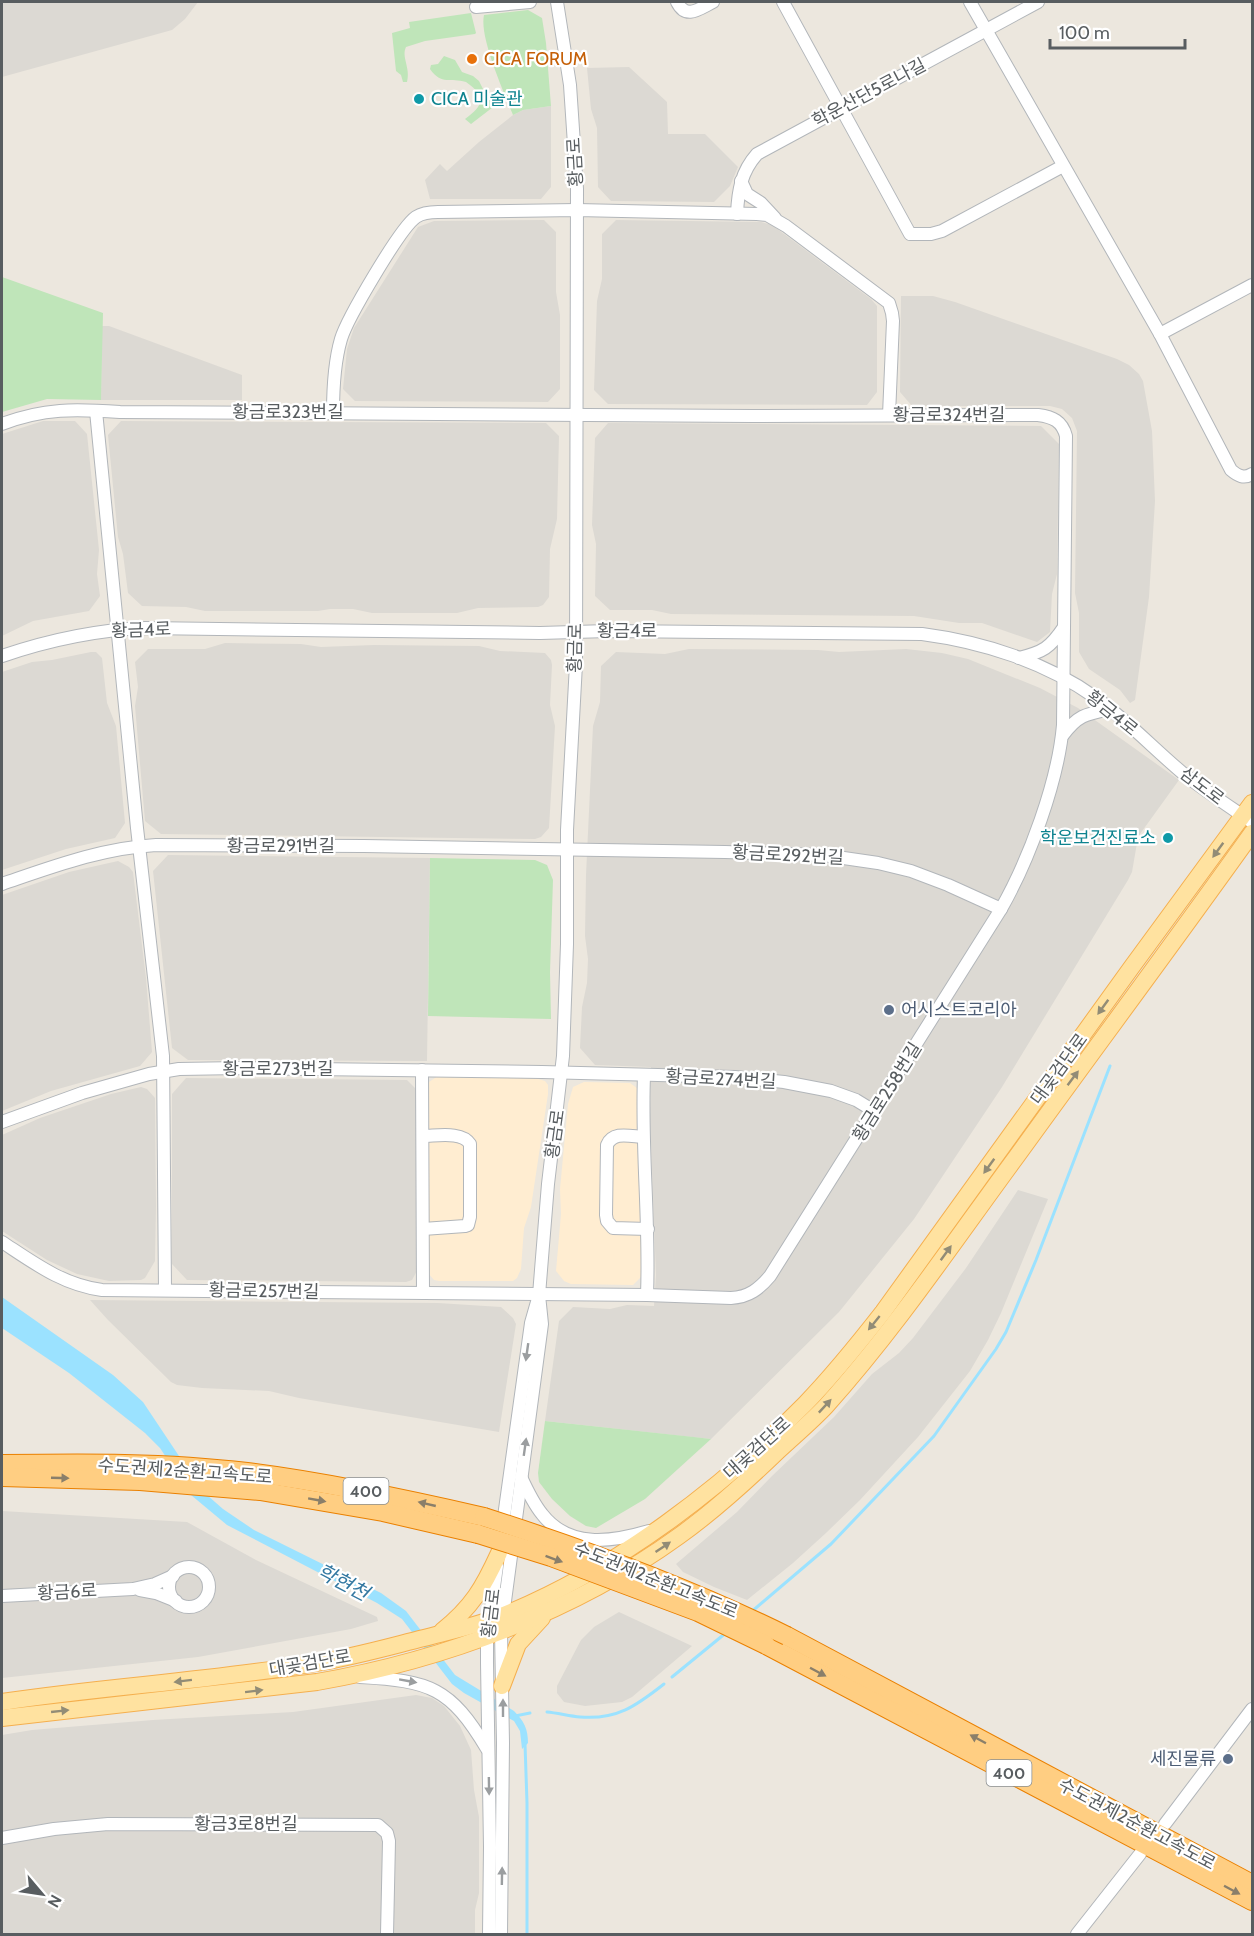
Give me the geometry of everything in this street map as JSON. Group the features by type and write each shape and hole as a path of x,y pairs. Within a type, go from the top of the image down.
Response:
{"highway":[{"name":"수도권제2순환고속도로","path":"2,1464 139,1473 548,1537 727,1606 1252,1884"},
{"name":"수도권제2순환고속도로","path":"2,1477 246,1472 384,1494 481,1526 551,1557 698,1612 766,1645 1252,1901"}],"main road":[{"name":"대곶검단로","path":"2,1718 246,1692 350,1677 420,1659 460,1647 659,1528 714,1487 770,1437 846,1358 883,1312 1249,814"},
{"name":"대곶검단로","path":"2,1702 273,1670 339,1659 406,1643 444,1631 495,1626 554,1608 640,1563 680,1535 759,1469 824,1407 868,1356 1144,984 1252,833"},
{"path":"444,1631 480,1592 499,1553"},
{"path":"504,1675 522,1637 554,1608"}],"street":[{"path":"476,7 530,2"},
{"name":"황금로","path":"489,1935 487,1663 521,1478 542,1324 539,1295 548,1185 562,1073 567,944 567,849 576,631 577,210 570,85 557,2"},
{"path":"676,2 684,12 689,13 713,2"},
{"path":"783,2 910,234 931,234 942,231 1063,166"},
{"path":"970,2 1160,334 1230,470 1242,477 1252,474"},
{"name":"학운산단5로나길","path":"737,214 740,187 745,170 757,154 1038,2"},
{"path":"718,213 740,187 761,203 776,219 889,303 892,313 889,415"},
{"path":"333,412 335,368 344,331 398,238 414,218 421,214 577,210 767,215 776,219"},
{"path":"1160,334 1252,285"},
{"name":"황금로323번길","path":"2,424 51,411 578,415"},
{"path":"96,411 164,1071 165,1290"},
{"name":"황금로324번길","path":"578,415 1038,415 1053,418 1062,426 1066,436 1065,679"},
{"path":"1019,657 1047,649 1064,627"},
{"name":"황금4로","path":"2,656 74,635 119,629 912,633 965,641 1019,657 1065,679 1110,709 1153,747"},
{"name":"황금로258번길","path":"539,1295 742,1298 760,1287 770,1276 1001,909 1020,872 1057,767 1062,736 1065,679"},
{"path":"1062,736 1076,718 1110,709"},
{"name":"삼도로","path":"1153,747 1186,776 1249,814"},
{"name":"황금로291번길","path":"2,884 91,855 140,846 567,849"},
{"name":"황금로292번길","path":"567,849 790,854 847,858 878,863 930,877 1001,909"},
{"name":"황금로273번길","path":"2,1122 120,1081 179,1069 562,1073"},
{"path":"423,1070 423,1293"},
{"name":"황금로274번길","path":"562,1073 735,1077 783,1082 844,1095 874,1111"},
{"path":"644,1076 643,1137 648,1228 647,1295"},
{"path":"423,1136 461,1136 470,1144 470,1217 468,1225 423,1228"},
{"path":"643,1137 614,1136 610,1138 607,1145 606,1215 607,1221 613,1228 648,1228"},
{"name":"황금로257번길","path":"2,1242 48,1272 81,1286 102,1290 539,1295"},
{"name":"황금로","path":"501,1935 504,1675 495,1626 499,1553 531,1323 539,1295"},
{"path":"521,1478 541,1514 557,1529 568,1535 602,1541 629,1537 659,1528"},
{"path":"192,1567 204,1574 209,1586 208,1593 200,1604 187,1606 156,1593 133,1589 155,1584 173,1576 179,1570 192,1567"},
{"path":"173,1576 170,1591 176,1601"},
{"name":"황금6로","path":"2,1596 133,1589"},
{"path":"350,1677 404,1680 427,1686 442,1694 466,1716 489,1753"},
{"path":"1165,1824 1252,1709"},
{"name":"황금3로8번길","path":"2,1838 54,1829 108,1824 378,1825 387,1833 389,1841 387,1935"},
{"path":"1077,1935 1140,1854"}],"shaded area":[{"path":"2,2 198,2 185,19 172,30 2,77"},
{"path":"629,67 667,102 668,134 705,134 738,167 730,186 714,202 611,201 598,187 597,128 591,109 587,68"},
{"path":"551,106 551,187 541,199 430,199 425,180 440,164 447,171 513,115 523,110"},
{"path":"544,220 556,232 556,292 560,315 560,389 548,402 355,401 343,389 347,349 354,328 418,227 434,221"},
{"path":"616,220 761,222 772,225 871,299 877,306 877,392 867,405 608,404 594,390 597,301 602,279 602,234"},
{"path":"901,296 933,296 955,302 1117,359 1129,365 1143,381 1152,431 1155,501 1149,597 1135,700 1130,703 1120,690 1089,669 1079,652 1079,613 1075,593 1077,431 1072,418 1062,409 1050,406 912,406 900,392"},
{"path":"102,326 109,326 242,375 242,400 101,400"},
{"path":"43,421 75,421 87,434 99,550 97,574 100,596 89,611 33,621 2,636 2,434"},
{"path":"121,421 546,423 559,436 557,519 550,549 549,597 543,605 538,607 478,608 457,613 372,613 353,609 205,611 186,607 142,606 128,593 123,554 118,537 108,435"},
{"path":"608,423 1041,426 1059,444 1057,574 1052,594 1050,632 1037,642 982,623 959,623 914,616 671,614 652,610 610,610 595,596 596,544 592,525 595,438"},
{"path":"225,643 301,644 321,647 479,646 500,651 545,653 552,665 550,705 555,726 549,828 541,837 535,839 161,834 145,821 135,706 138,687 135,662 148,649 205,649"},
{"path":"689,649 839,652 906,649 968,659 1040,688 1078,708 1179,780 1140,834 1132,872 1128,880 1002,1087 914,1219 839,1312 711,1439 545,1421 559,1321 573,1307 610,1309 627,1305 654,1306 656,1275 650,1116 651,1067 595,1065 580,1048 588,959 585,936 586,875 593,726 600,702 601,666 616,652 665,654"},
{"path":"96,652 102,658 107,703 116,726 125,823 115,838 66,849 2,870 2,672 32,662"},
{"path":"168,855 430,858 427,1061 188,1060 172,1048 153,871"},
{"path":"118,861 133,872 146,978 152,1052 140,1066 51,1091 2,1111 2,895 69,872"},
{"path":"438,1076 535,1078 545,1081 548,1085 531,1207 524,1228 521,1269 513,1281 439,1281 434,1280 428,1273 429,1082"},
{"path":"186,1078 407,1080 419,1092 418,1269 412,1280 406,1282 187,1280 172,1264 172,1094"},
{"path":"584,1082 630,1083 637,1088 638,1092 637,1129 643,1243 641,1277 633,1285 571,1284 564,1281 556,1271 561,1214 560,1189 568,1104 573,1087"},
{"path":"141,1087 147,1089 155,1098 155,1261 145,1278 109,1281 77,1274 47,1260 2,1231 2,1135 40,1118 111,1094"},
{"path":"1018,1190 1048,1199 988,1340 970,1371 918,1437 826,1533 747,1600 683,1572 676,1564 737,1512 834,1417 872,1374 899,1353 913,1338 966,1268"},
{"path":"90,1300 438,1303 501,1307 516,1324 499,1432 269,1391 177,1385 171,1382"},
{"path":"2,1511 187,1522 256,1560 377,1617 378,1621 351,1629 198,1657 2,1678"},
{"path":"619,1612 692,1646 632,1697 622,1702 585,1706 564,1702 557,1693 557,1686 581,1640 594,1627"},
{"path":"416,1695 432,1698 444,1706 460,1726 471,1750 479,1817 479,1893 475,1910 475,1934 2,1934 2,1735 32,1730 153,1720 293,1712"}],"green space":[{"path":"528,10 542,18 551,106 523,110 513,115 485,37 484,15"},
{"path":"471,13 475,34 425,41 406,47 408,77 407,82 403,82 401,75 396,71 392,33 410,28 409,22"},
{"path":"444,56 455,60 462,72 479,81 485,93 497,96 497,104 471,124 465,119 479,105 480,97 466,82 438,78 434,74 430,69 431,65 438,64"},
{"path":"2,277 103,313 101,400 47,399 2,412"},
{"path":"430,858 535,860 547,865 553,880 551,1019 428,1016"},
{"path":"545,1421 711,1439 645,1499 596,1528 586,1526 570,1516 552,1499 539,1482 538,1473"}],"water":[{"path":"2,1297 113,1375 143,1402 191,1474 207,1495 223,1509 254,1530 381,1593 406,1611 455,1675 514,1711 523,1722 528,1743 522,1749 520,1731 514,1721 452,1684 402,1619 377,1603 227,1525 191,1495 160,1448 145,1433 69,1373 2,1328"}],"waterway":[{"path":"750,1613 831,1544 934,1436 996,1349 1006,1332 1036,1260 1110,1066"},
{"path":"672,1677 727,1632"},
{"path":"547,1712 576,1717 615,1714 635,1705 664,1684"},
{"path":"515,1716 530,1713"},
{"name":"학현천","path":"525,1744 527,1934"}],"place":[{"name":"CICA FORUM","path":"472,59"},
{"name":"CICA 미술관","path":"419,99"},
{"name":"학운보건진료소","path":"1168,838"},
{"name":"어시스트코리아","path":"889,1010"},
{"name":"세진물류","path":"1228,1759"}]}
